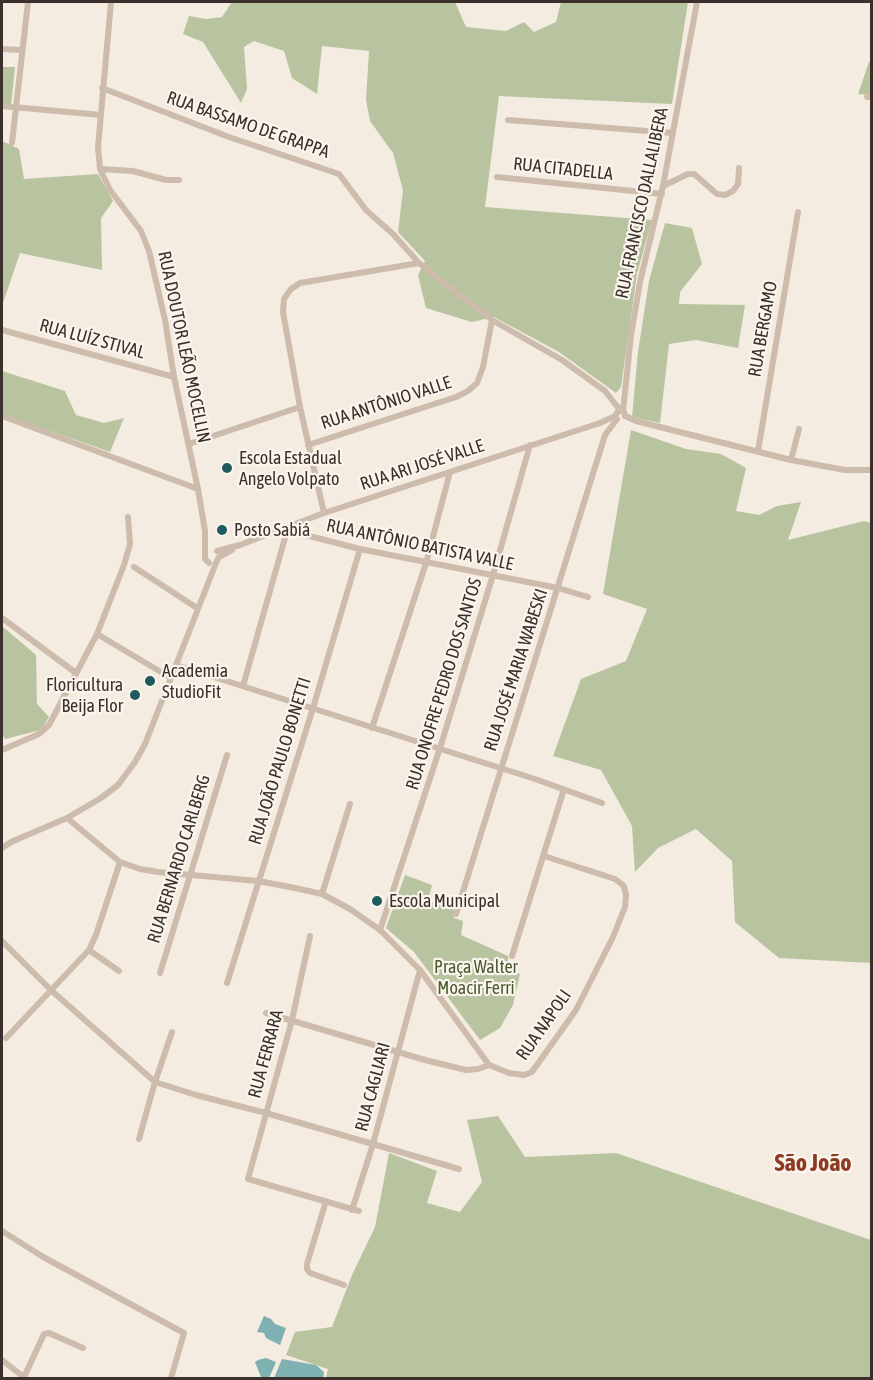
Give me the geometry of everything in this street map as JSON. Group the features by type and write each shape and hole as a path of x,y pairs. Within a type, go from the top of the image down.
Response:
{"street":[{"path":"12,143 27,2"},
{"name":"RUA DOUTOR LEÃO MOCELLIN","path":"2,848 67,818 101,798 118,785 135,762 171,678 206,586 213,556 205,531 165,320 149,251 141,231 110,190 100,169 98,147 100,115 111,2"},
{"name":"RUA FRANCISCO DALLALIBERA","path":"624,399 640,282 662,194 697,2"},
{"path":"2,49 21,50"},
{"name":"RUA BASSAMO DE GRAPPA","path":"102,88 229,137 339,174 366,210 393,234 419,263 492,320 562,360 605,391 620,413"},
{"path":"2,106 100,115"},
{"path":"507,120 673,133"},
{"path":"663,186 688,174 694,174 717,194 725,195 733,191 738,184 739,168"},
{"path":"100,169 133,171 166,180 179,180"},
{"name":"RUA CITADELLA","path":"497,177 662,194"},
{"name":"RUA BERGAMO","path":"758,451 798,212"},
{"path":"324,513 300,407 283,312 284,299 291,289 300,283 419,263"},
{"name":"RUA ANTÔNIO VALLE","path":"308,445 436,404 468,391 477,383 483,367 492,320"},
{"name":"RUA LUÍZ STIVAL","path":"2,330 174,377"},
{"name":"RUA ARI JOSÉ VALLE","path":"213,556 324,513 600,423 620,413 624,399"},
{"path":"189,444 300,407"},
{"path":"620,413 636,421 791,460 845,470 872,470"},
{"name":"RUA JOSÉ MARIA WABESKI","path":"456,914 606,435 620,413"},
{"path":"2,416 198,489"},
{"path":"600,423 606,435"},
{"path":"791,460 799,429"},
{"name":"RUA ONOFRE PEDRO DOS SANTOS","path":"380,930 440,748 530,445"},
{"path":"372,728 426,563 450,472"},
{"path":"2,750 39,734 49,725 97,634 129,554 128,517"},
{"path":"243,686 285,530"},
{"name":"RUA ANTÔNIO BATISTA VALLE","path":"285,530 360,549 558,588 588,597"},
{"name":"RUA JOÃO PAULO BONETTI","path":"227,983 360,549"},
{"path":"134,567 197,608"},
{"path":"2,618 76,674"},
{"path":"97,634 171,678"},
{"path":"176,665 440,748 602,803"},
{"name":"RUA BERNARDO CARLBERG","path":"160,973 188,875 227,755"},
{"path":"512,956 564,789"},
{"path":"322,894 350,804"},
{"path":"67,818 120,862 158,872 258,881 322,894 350,909 380,930 420,970 489,1065"},
{"name":"RUA NAPOLI","path":"266,1013 466,1070 489,1065 509,1073 532,1072 576,1010 613,937 625,907 624,886 615,879 544,856"},
{"path":"6,1038 89,950 120,862"},
{"name":"RUA FERRARA","path":"310,936 292,1020 248,1179 326,1201"},
{"path":"2,941 52,990 155,1082 459,1169"},
{"path":"89,950 120,971"},
{"name":"RUA CAGLIARI","path":"326,1201 356,1210 420,970"},
{"path":"139,1139 172,1032"},
{"path":"326,1201 307,1269 310,1273 344,1285"},
{"path":"2,1231 45,1258 184,1333 171,1378"},
{"path":"2,1360 25,1378 44,1334 49,1332 83,1348"}],"green space":[{"path":"232,2 455,2 466,27 506,31 524,22 534,32 556,22 561,2 688,2 672,104 499,96 485,207 652,220 637,274 621,387 616,393 559,352 494,317 472,322 426,308 418,275 425,261 398,232 403,190 393,153 370,121 366,100 369,51 322,46 317,94 292,78 284,51 254,41 244,47 247,89 241,103 203,42 183,34 189,16 206,19 222,17"},
{"path":"871,61 871,95 858,94 869,62"},
{"path":"2,67 15,67 11,105 2,104"},
{"path":"2,141 19,149 24,179 98,174 113,201 101,218 102,270 20,253 2,306"},
{"path":"665,223 692,228 702,264 680,292 679,304 745,305 738,348 696,340 669,344 660,423 632,417 638,352 649,281"},
{"path":"2,371 65,391 76,415 104,423 124,418 110,452 2,414"},
{"path":"631,430 686,449 721,454 746,468 736,511 759,515 777,506 801,502 788,540 864,521 871,523 871,963 779,958 735,922 732,861 696,829 658,848 635,872 632,826 601,770 553,756 581,679 626,661 647,609 603,594"},
{"path":"2,626 36,655 37,704 49,717 41,730 5,739 2,734"},
{"name":"Praça Walter Moacir Ferri","path":"405,875 432,885 428,900 454,909 454,918 463,921 461,935 508,956 509,969 520,974 513,1005 500,1028 480,1040 414,952 386,928"},
{"path":"498,1116 525,1157 616,1153 871,1240 871,1378 326,1378 328,1369 286,1355 295,1332 332,1327 352,1275 375,1227 389,1153 437,1171 427,1203 460,1212 482,1182 467,1120"}],"water":[{"path":"264,1316 286,1328 280,1345 266,1338 264,1333 257,1332"},
{"path":"266,1358 276,1362 269,1378 261,1377 255,1362"},
{"path":"282,1359 316,1365 324,1372 323,1378 274,1378"}],"place":[{"name":"Escola Estadual Angelo Volpato","path":"227,468"},
{"name":"Posto Sabiá","path":"222,530"},
{"name":"Academia StudioFit","path":"150,681"},
{"name":"Floricultura Beija Flor","path":"135,695"},
{"name":"Escola Municipal","path":"377,901"}],"district":[{"name":"São João","path":"813,1163"}]}
